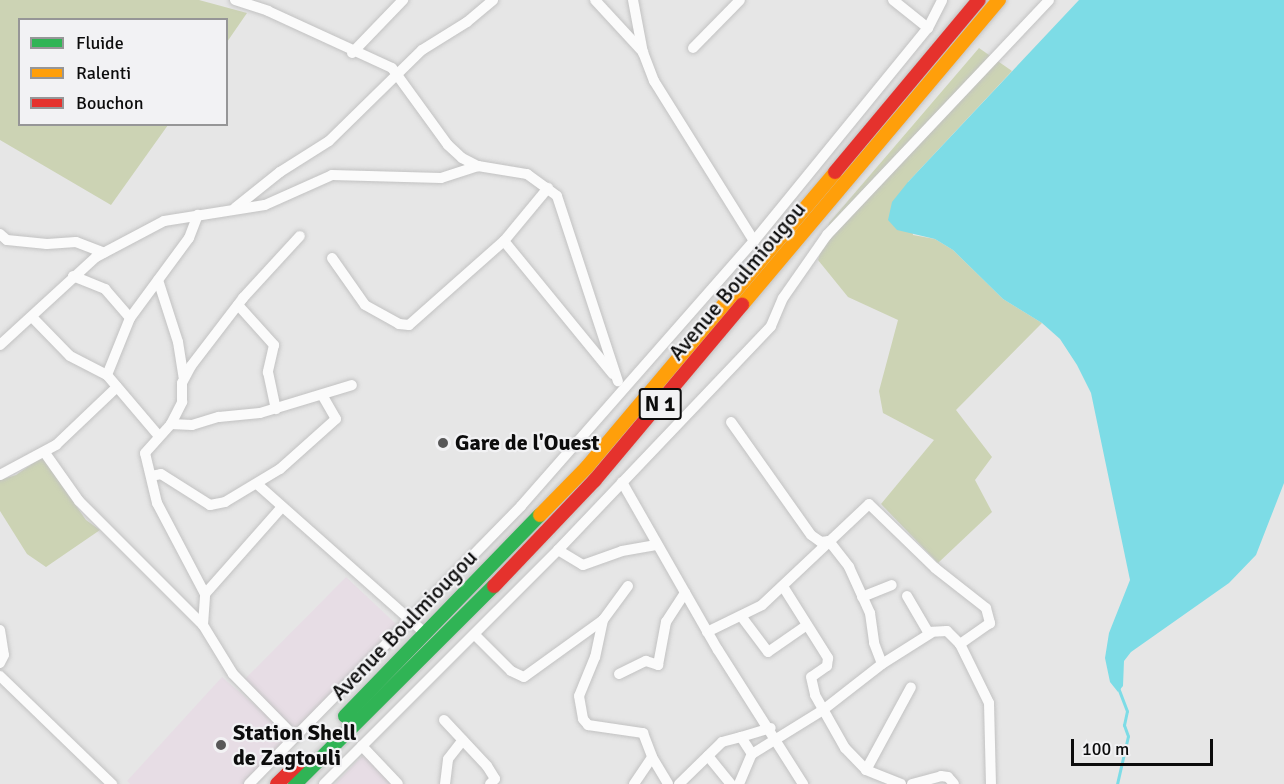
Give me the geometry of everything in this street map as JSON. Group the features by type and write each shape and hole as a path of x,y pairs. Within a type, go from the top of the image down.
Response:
{"highway":[{"name":"Avenue Boulmiougou","path":"293,777 426,634 587,467 979,0"},
{"name":"Avenue Boulmiougou","path":"277,784 293,777 548,533 999,0"}],"street":[{"path":"235,0 268,5 352,53 399,74 448,145 478,166"},
{"path":"352,53 403,0"},
{"path":"234,210 280,172 329,141 422,50 493,0"},
{"path":"595,0 643,53"},
{"path":"633,0 643,53 664,99 754,241"},
{"path":"693,48 740,0"},
{"path":"893,0 928,28"},
{"path":"249,784 521,506 621,385 754,241 928,28 942,0"},
{"path":"324,784 476,635 771,326 783,298 827,235 1049,0"},
{"path":"0,345 73,276 104,253 164,221 265,205 332,176 441,178 478,166 520,172 548,188 562,209 570,246 621,385"},
{"path":"332,258 365,305 399,324 409,325 504,241 548,188"},
{"path":"107,375 130,318 189,238 198,215"},
{"path":"0,234 7,240 47,244 76,242 104,253"},
{"path":"184,378 238,304 300,236"},
{"path":"504,241 621,385"},
{"path":"73,276 96,283 130,318"},
{"path":"158,279 178,342 184,378 182,402 171,424 158,435 144,455 157,503 205,594 202,625"},
{"path":"238,304 274,345 268,372 276,409"},
{"path":"32,317 70,356 107,375 158,435"},
{"path":"171,424 192,425 219,417 276,409 352,385"},
{"path":"0,475 45,453 117,387"},
{"path":"151,476 161,474 213,506 257,484 301,453 336,419 322,395"},
{"path":"731,422 811,535 821,542 830,541"},
{"path":"45,453 79,501 202,625 233,675 295,737"},
{"path":"622,482 707,632 778,739 803,784"},
{"path":"257,484 426,634"},
{"path":"707,632 741,616 784,588 869,504 936,568 986,608 990,623 960,644"},
{"path":"521,506 560,548 583,565 622,551 657,545"},
{"path":"205,594 282,507"},
{"path":"830,541 849,567 862,597 882,664"},
{"path":"862,597 892,585"},
{"path":"476,635 511,671 524,677 603,620 628,586"},
{"path":"784,588 828,658 827,666 811,677 810,683 823,710 852,758 866,770 901,784"},
{"path":"619,674 646,661 658,664 666,622 685,593"},
{"path":"907,596 931,633"},
{"path":"741,616 768,652 807,625"},
{"path":"603,620 595,657 579,696 583,719 588,725 638,729 643,733 652,757 668,784"},
{"path":"0,630 4,655 0,663"},
{"path":"739,784 752,754 823,710 882,664 931,633 947,631 960,644 992,711 987,738 991,784"},
{"path":"0,676 112,784"},
{"path":"866,770 910,687"},
{"path":"444,720 463,740 495,782"},
{"path":"679,784 728,739 771,728"},
{"path":"741,737 752,754"},
{"path":"445,784 447,759 463,740"},
{"path":"362,746 399,784"},
{"path":"708,756 730,784"},
{"path":"276,757 293,777"},
{"path":"634,784 652,757"},
{"path":"912,784 948,777 954,784"}],"shaded area":[{"path":"346,577 396,624 295,734 242,682"},
{"path":"222,677 291,736 244,784 130,784 127,781"},
{"path":"366,752 397,784 335,784"}],"green space":[{"path":"0,0 199,0 247,13 228,41 228,18 18,18 18,126 167,126 111,205 0,140"},
{"path":"979,48 1012,71 908,182 913,235 935,239 953,250 1003,299 1042,323 956,410 992,457 975,480 992,512 938,563 881,504 934,440 883,413 879,391 898,320 848,297 818,260 829,223"},
{"path":"42,457 86,520 100,530 46,567 27,554 0,511 0,480 16,475"}],"water":[{"path":"1079,0 1284,0 1284,483 1256,555 1229,583 1131,652 1124,661 1123,686 1118,692 1110,682 1105,658 1109,633 1130,580 1091,393 1060,339 1042,323 1003,299 953,250 935,239 897,230 888,220 892,202 908,182"}],"waterway":[{"path":"1117,784 1128,736 1124,725 1127,711 1118,688"}],"traffic: fast":[{"path":"345,716 540,515"},
{"path":"295,784 494,586"}],"traffic: slow":[{"path":"742,305 999,0"},
{"path":"540,515 587,467 835,172"}],"traffic: jam":[{"path":"835,172 979,0"},
{"path":"494,586 595,480 742,305"},
{"path":"277,784 301,761"}],"place":[{"name":"Gare de l'Ouest","path":"443,443"},
{"name":"Station Shell de Zagtouli","path":"221,745"}]}
